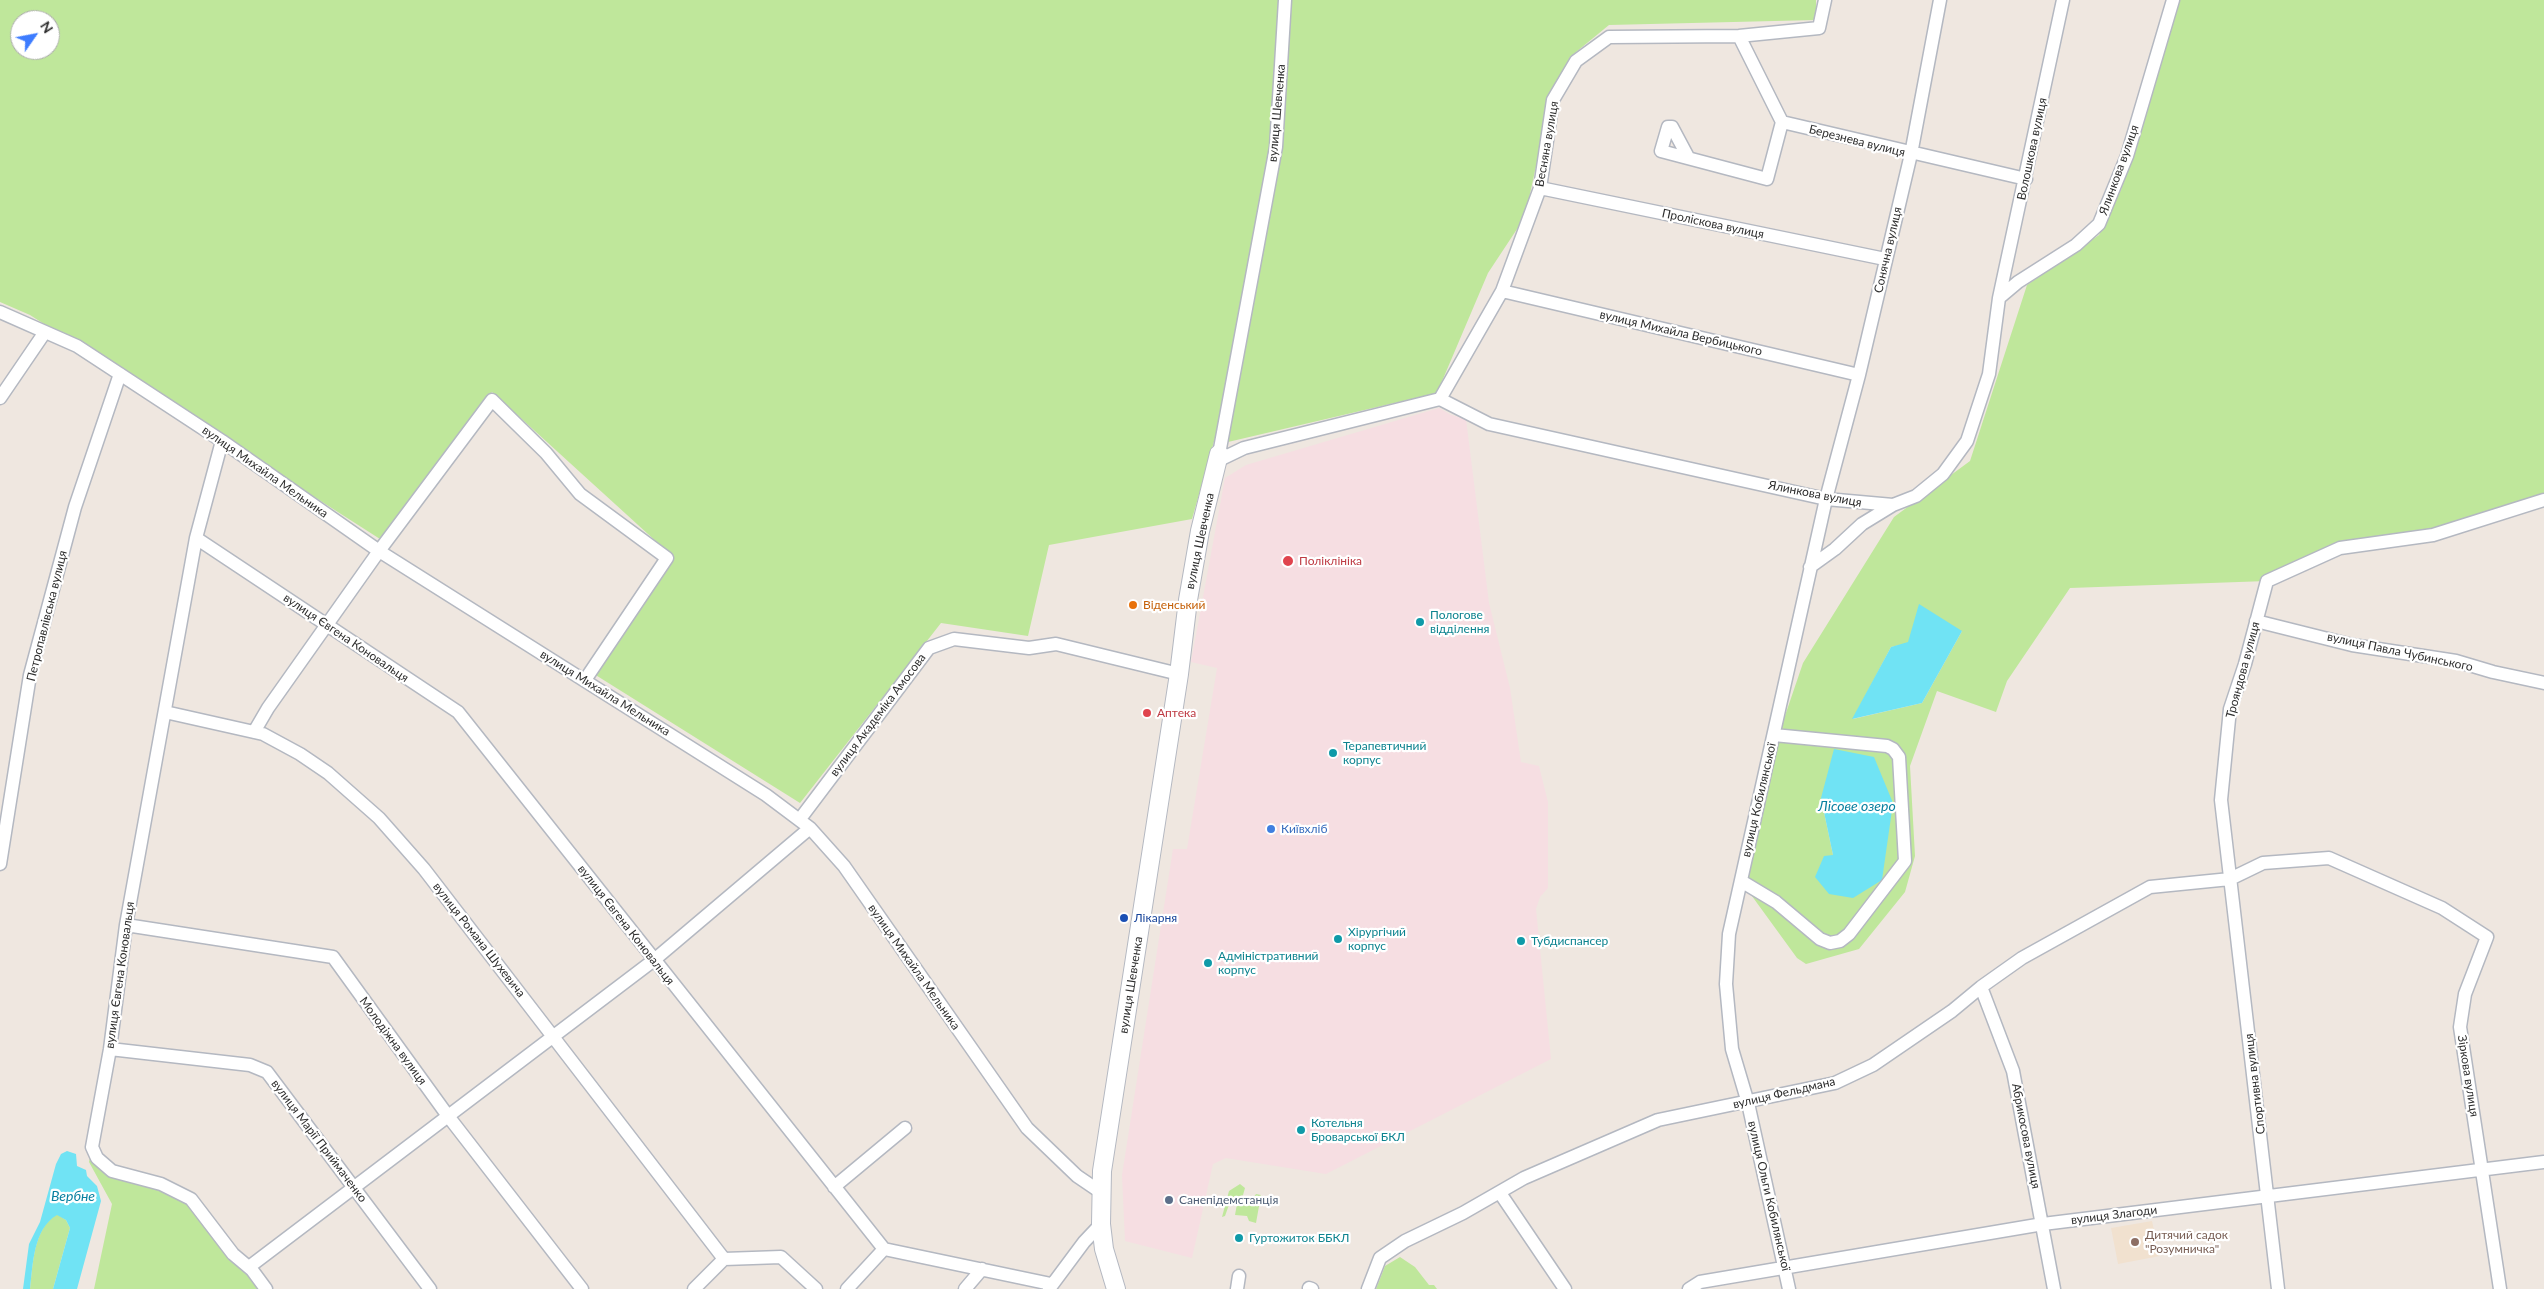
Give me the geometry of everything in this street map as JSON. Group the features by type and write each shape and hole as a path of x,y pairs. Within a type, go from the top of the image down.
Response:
{"street":[{"name":"вулиця Шевченка","path":"1116,1289 1104,1249 1100,1224 1106,1142 1179,674 1188,600 1200,531 1218,457 1276,147 1286,0"},
{"name":"Весняна вулиця","path":"1440,399 1502,291 1540,188 1553,100 1576,61 1609,37 1739,36 1819,28 1825,0"},
{"name":"Сонячна вулиця","path":"1826,498 1860,375 1885,259 1911,154 1940,0"},
{"name":"Волошкова вулиця","path":"1999,298 2063,0"},
{"name":"Ялинкова вулиця","path":"1440,399 1489,424 1826,498 1893,505 1916,496 1944,474 1968,441 1989,374 1999,298 2018,282 2076,245 2099,224 2127,156 2173,0"},
{"path":"1688,157 1767,179 1782,122 1739,36"},
{"name":"Березнева вулиця","path":"1782,122 1911,154 2026,179"},
{"name":"Проліскова вулиця","path":"1540,188 1885,259"},
{"name":"вулиця Михайла Вербицького","path":"1502,291 1860,375"},
{"name":"вулиця Михайла Мельника","path":"0,312 77,346 222,440 379,552 766,795 805,824 844,866 1028,1128 1077,1176 1102,1193"},
{"path":"0,398 45,332"},
{"name":"Петропавлівська вулиця","path":"0,864 30,676 75,507 120,374"},
{"path":"1218,457 1244,448 1440,399"},
{"path":"254,732 268,708 379,552 492,400 546,453 580,494 667,558 585,680"},
{"name":"вулиця Євгена Коновальця","path":"222,440 196,538 126,925 110,1049 92,1147 97,1158 112,1171 167,1186 191,1199 233,1254 248,1266"},
{"name":"вулиця Кобилянської","path":"1748,1103 1732,1049 1726,984 1729,934 1826,498"},
{"name":"Трояндова вулиця","path":"2230,879 2221,800 2230,709 2267,581 2340,548 2433,535 2544,500"},
{"path":"1810,567 1835,549 1862,524 1893,505"},
{"name":"вулиця Євгена Коновальця","path":"196,538 458,712 884,1249"},
{"name":"вулиця Павла Чубинського","path":"2256,620 2352,645 2456,661 2493,672 2544,683"},
{"name":"вулиця Академіка Амосова","path":"248,1266 654,960 805,824 929,648 954,639 1029,648 1056,644 1179,674"},
{"name":"вулиця Романа Шухевича","path":"165,712 263,734 300,754 328,773 379,818 424,869 724,1259"},
{"path":"1740,881 1776,902 1820,939 1830,942 1840,941 1849,934 1905,861 1899,757 1893,749 1887,746 1774,735"},
{"name":"Зіркова вулиця","path":"2230,879 2263,863 2328,858 2442,908 2488,937 2465,994 2460,1027 2500,1289"},
{"name":"вулиця Фельдмана","path":"1368,1289 1380,1258 1405,1241 1500,1193 1524,1178 1658,1120 1748,1103 1835,1083 1873,1065 1952,1011 1981,987 2022,958 2150,887 2230,879"},
{"name":"Спортивна вулиця","path":"2230,879 2278,1289"},
{"name":"Молодіжна вулиця","path":"126,925 332,957 448,1116 582,1289"},
{"name":"Абрикосова вулиця","path":"1981,987 2013,1071 2054,1289"},
{"name":"вулиця Марії Приймаченко","path":"110,1049 250,1065 267,1072 430,1289"},
{"name":"вулиця Ольги Кобилянської","path":"1748,1103 1789,1289"},
{"path":"834,1186 905,1128"},
{"name":"вулиця Злагоди","path":"1689,1289 1700,1282 2043,1224 2544,1162"},
{"path":"1500,1193 1565,1289"},
{"path":"847,1289 884,1249 982,1269 1050,1286 1100,1224"},
{"path":"694,1289 724,1259 781,1257 816,1289"},
{"path":"248,1266 266,1289"},
{"path":"965,1289 982,1269"},
{"path":"1237,1289 1239,1276"}],"shaded area":[{"path":"1439,408 1451,415 1466,419 1489,603 1510,688 1521,762 1539,766 1548,802 1548,888 1540,897 1536,909 1551,1059 1326,1174 1226,1158 1213,1164 1192,1258 1125,1241 1122,1175 1173,849 1187,849 1217,668 1191,662 1225,478 1246,465"},
{"name":"Дитячий садок \"Розумничка\"","path":"2152,1221 2160,1256 2118,1264 2111,1228"}],"green space":[{"path":"0,0 1816,0 1816,20 1609,25 1570,57 1551,97 1525,217 1488,273 1437,393 1228,442 1215,438 1192,519 1049,545 1028,636 941,623 800,803 594,674 671,555 492,392 380,539 30,315 0,302"},
{"path":"2180,0 2544,0 2544,500 2433,535 2340,548 2267,581 2070,588 2007,681 1996,712 1937,691 1910,766 1915,856 1905,892 1859,949 1806,964 1797,958 1741,881 1761,786 1803,663 1894,517 1970,461 2027,285 2099,235 2121,190","holes":["1962,631 1922,703 1853,719 1891,647","1821,798 1853,898 1833,855"]},
{"path":"92,1147 104,1165 173,1188 266,1289 94,1289 112,1204 89,1162"},
{"path":"1240,1184 1245,1188 1243,1195 1231,1199 1225,1216 1222,1217 1229,1191"},
{"path":"1256,1194 1261,1195 1256,1223 1249,1221 1247,1216 1235,1215 1237,1204 1242,1202 1248,1206"},
{"path":"57,1214 66,1220 70,1228 53,1289 30,1289 39,1238 49,1221"},
{"path":"1400,1257 1415,1267 1429,1285 1434,1285 1437,1289 1376,1289 1385,1266"}],"water":[{"path":"1919,604 1962,631 1922,703 1852,719 1891,647 1908,642"},
{"name":"Лісове озеро","path":"1834,749 1874,757 1893,803 1882,880 1853,898 1829,894 1815,877 1824,856 1833,855 1821,798"},
{"name":"Вербне","path":"67,1151 76,1154 77,1166 86,1170 87,1176 97,1186 101,1201 77,1289 53,1289 70,1228 66,1220 57,1215 43,1229 36,1248 30,1289 23,1289 29,1244 40,1222 56,1164 61,1154"}],"place":[{"name":"Поліклініка","path":"1288,561"},
{"name":"Віденський","path":"1133,605"},
{"name":"Пологове відділення","path":"1420,622"},
{"name":"Аптека","path":"1147,713"},
{"name":"Терапевтичний корпус","path":"1333,753"},
{"name":"Київхліб","path":"1271,829"},
{"name":"Лікарня","path":"1124,918"},
{"name":"Хірургічий корпус","path":"1338,939"},
{"name":"Тубдиспансер","path":"1521,941"},
{"name":"Адміністративний корпус","path":"1208,963"},
{"name":"Котельня Броварської БКЛ","path":"1301,1130"},
{"name":"Санепідемстанція","path":"1169,1200"},
{"name":"Гуртожиток ББКЛ","path":"1239,1238"},
{"name":"Дитячий садок \"Розумничка\"","path":"2135,1242"}]}
